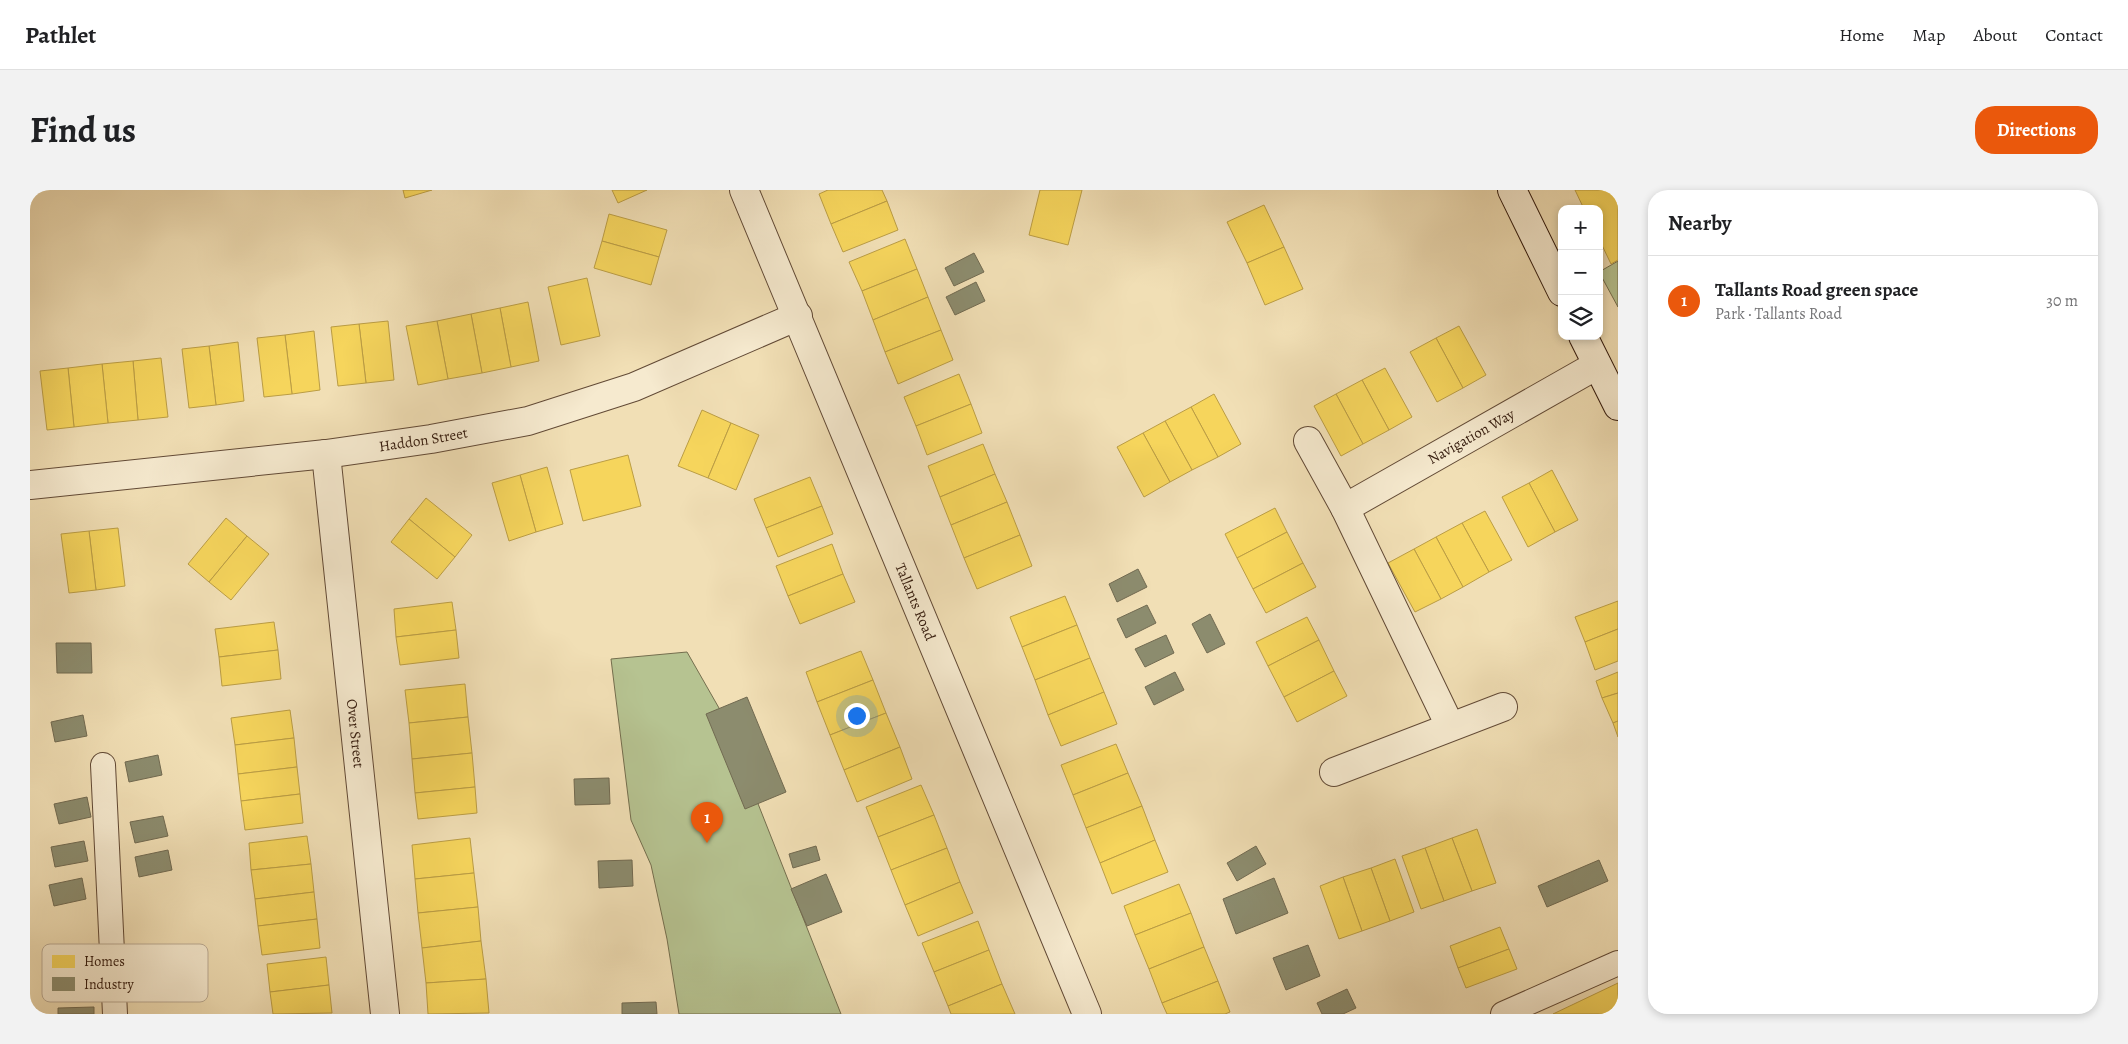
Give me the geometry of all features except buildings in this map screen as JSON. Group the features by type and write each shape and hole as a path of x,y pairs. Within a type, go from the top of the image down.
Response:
{"street":[{"name":"Tallants Road","path":"744,190 1087,1014"},
{"path":"1512,190 1558,284"},
{"name":"Haddon Street","path":"30,485 326,454 431,439 528,421 634,387 798,316"},
{"path":"1586,340 1618,406"},
{"name":"Navigation Way","path":"1345,508 1598,365"},
{"path":"1308,441 1345,508 1450,726"},
{"name":"Over Street","path":"326,454 385,1014"},
{"path":"1334,772 1503,707"}],"lane":[{"path":"103,765 112,944"},
{"path":"1503,1014 1618,963"}],"green space":[{"path":"1618,261 1618,307 1603,279 1603,270"},
{"path":"687,652 723,715 841,1014 679,1014 667,939 651,865 631,820 611,659"}],"place":[{"name":"Tallants Road green space","path":"707,843"}]}
